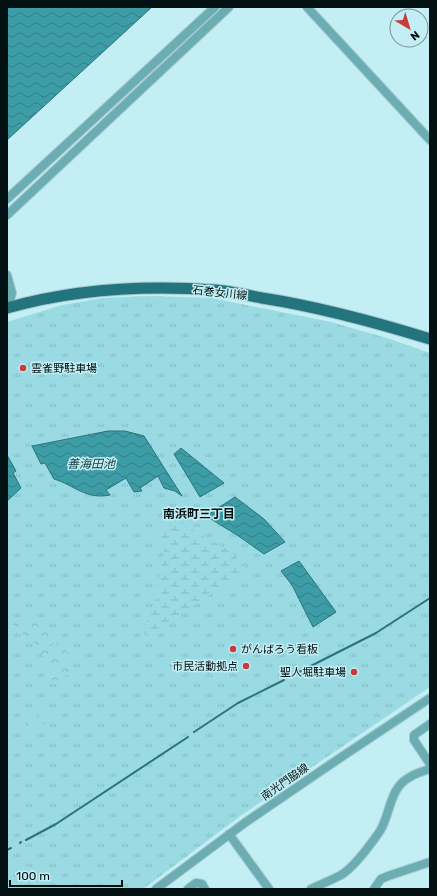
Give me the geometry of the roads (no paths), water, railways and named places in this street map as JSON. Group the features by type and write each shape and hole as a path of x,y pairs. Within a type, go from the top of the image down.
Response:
{"main road":[{"name":"石巻女川線","path":"7,307 56,296 119,289 154,288 216,290 304,305 383,325 430,339"}],"street":[{"path":"7,199 215,7"},
{"path":"7,215 229,7"},
{"path":"307,7 430,140"},
{"path":"7,275 12,293 7,307"},
{"name":"南光門脇線","path":"156,889 229,834 430,698"},
{"path":"430,724 414,735 414,740 430,764"},
{"path":"311,889 341,875 352,867 380,831 394,794 401,784 409,777 430,769"},
{"path":"229,834 266,888"},
{"path":"374,889 381,879 430,862"},
{"path":"188,889 196,883 202,884 205,889"}],"water":[{"path":"7,7 152,7 7,140"},
{"name":"善海田池","path":"108,431 125,431 144,436 182,496 175,491 164,488 158,476 140,488 142,491 134,492 126,478 106,490 110,495 102,496 87,494 54,479 45,463 41,464 32,446"},
{"path":"181,448 224,483 200,497 174,454"},
{"path":"7,455 16,471 13,473 21,488 7,501"},
{"path":"235,497 264,519 285,542 264,554 206,516"},
{"path":"299,561 336,612 313,627 292,585 281,571"}],"waterway":[{"path":"291,676 376,633 430,598"},
{"path":"194,732 238,703 284,680"},
{"path":"26,840 56,824 188,737"},
{"path":"7,850 11,848"}],"place":[{"name":"雲雀野駐車場","path":"23,368"},
{"name":"がんばろう看板","path":"233,649"},
{"name":"市民活動拠点","path":"246,666"},
{"name":"聖人堀駐車場","path":"354,672"}],"district":[{"name":"南浜町三丁目","path":"199,514"}]}
